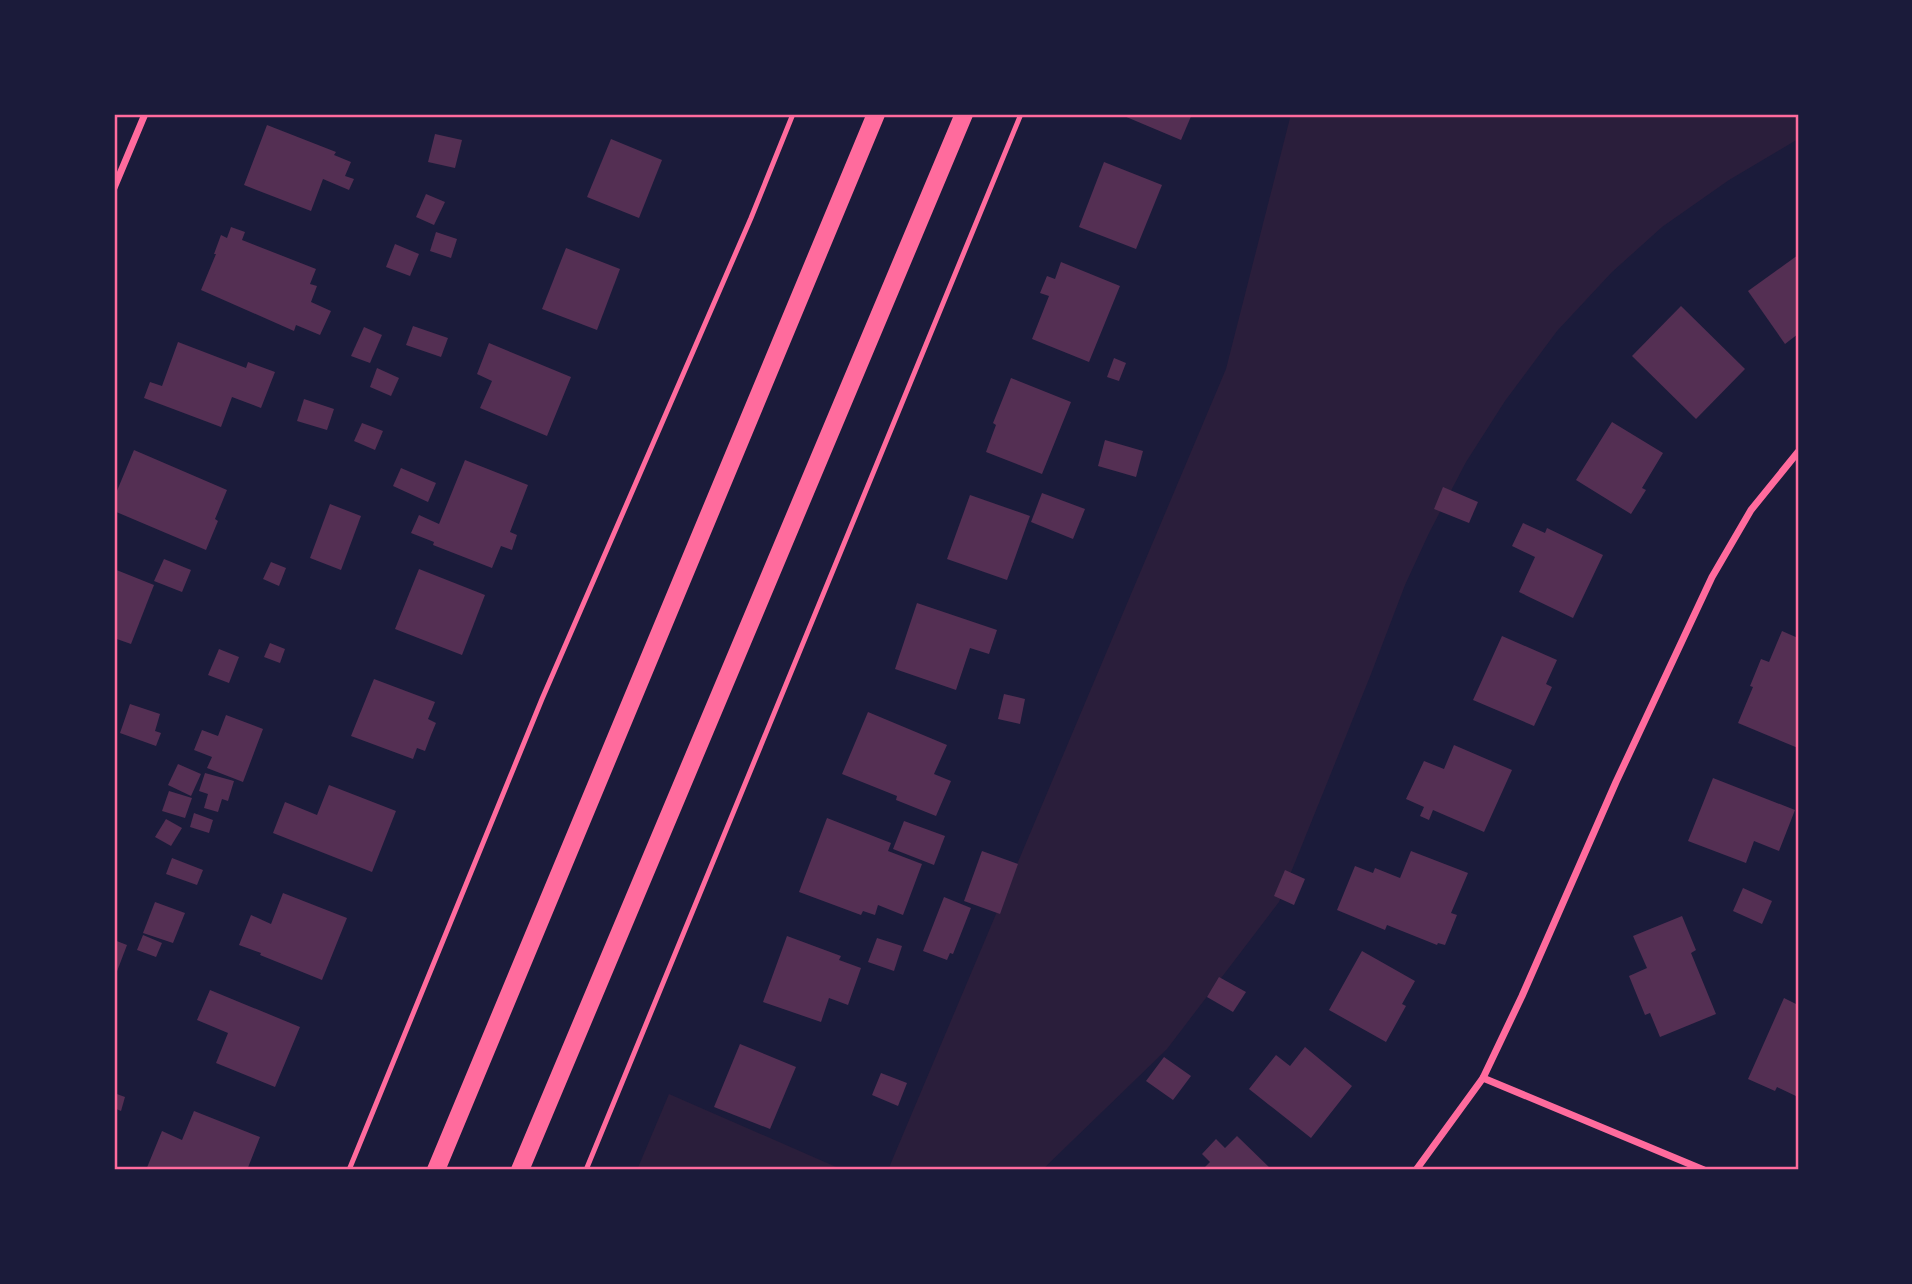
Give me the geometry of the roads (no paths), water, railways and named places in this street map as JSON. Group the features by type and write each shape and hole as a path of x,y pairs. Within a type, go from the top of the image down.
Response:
{"main road":[{"path":"436,1170 876,114"},
{"path":"520,1170 964,114"}],"street":[{"path":"114,188 145,114"},
{"path":"1416,1170 1483,1078 1712,577 1751,510 1798,452"},
{"path":"1483,1078 1704,1170"}],"lane":[{"path":"349,1170 542,699 751,218 793,114"},
{"path":"586,1170 1021,114"}]}
